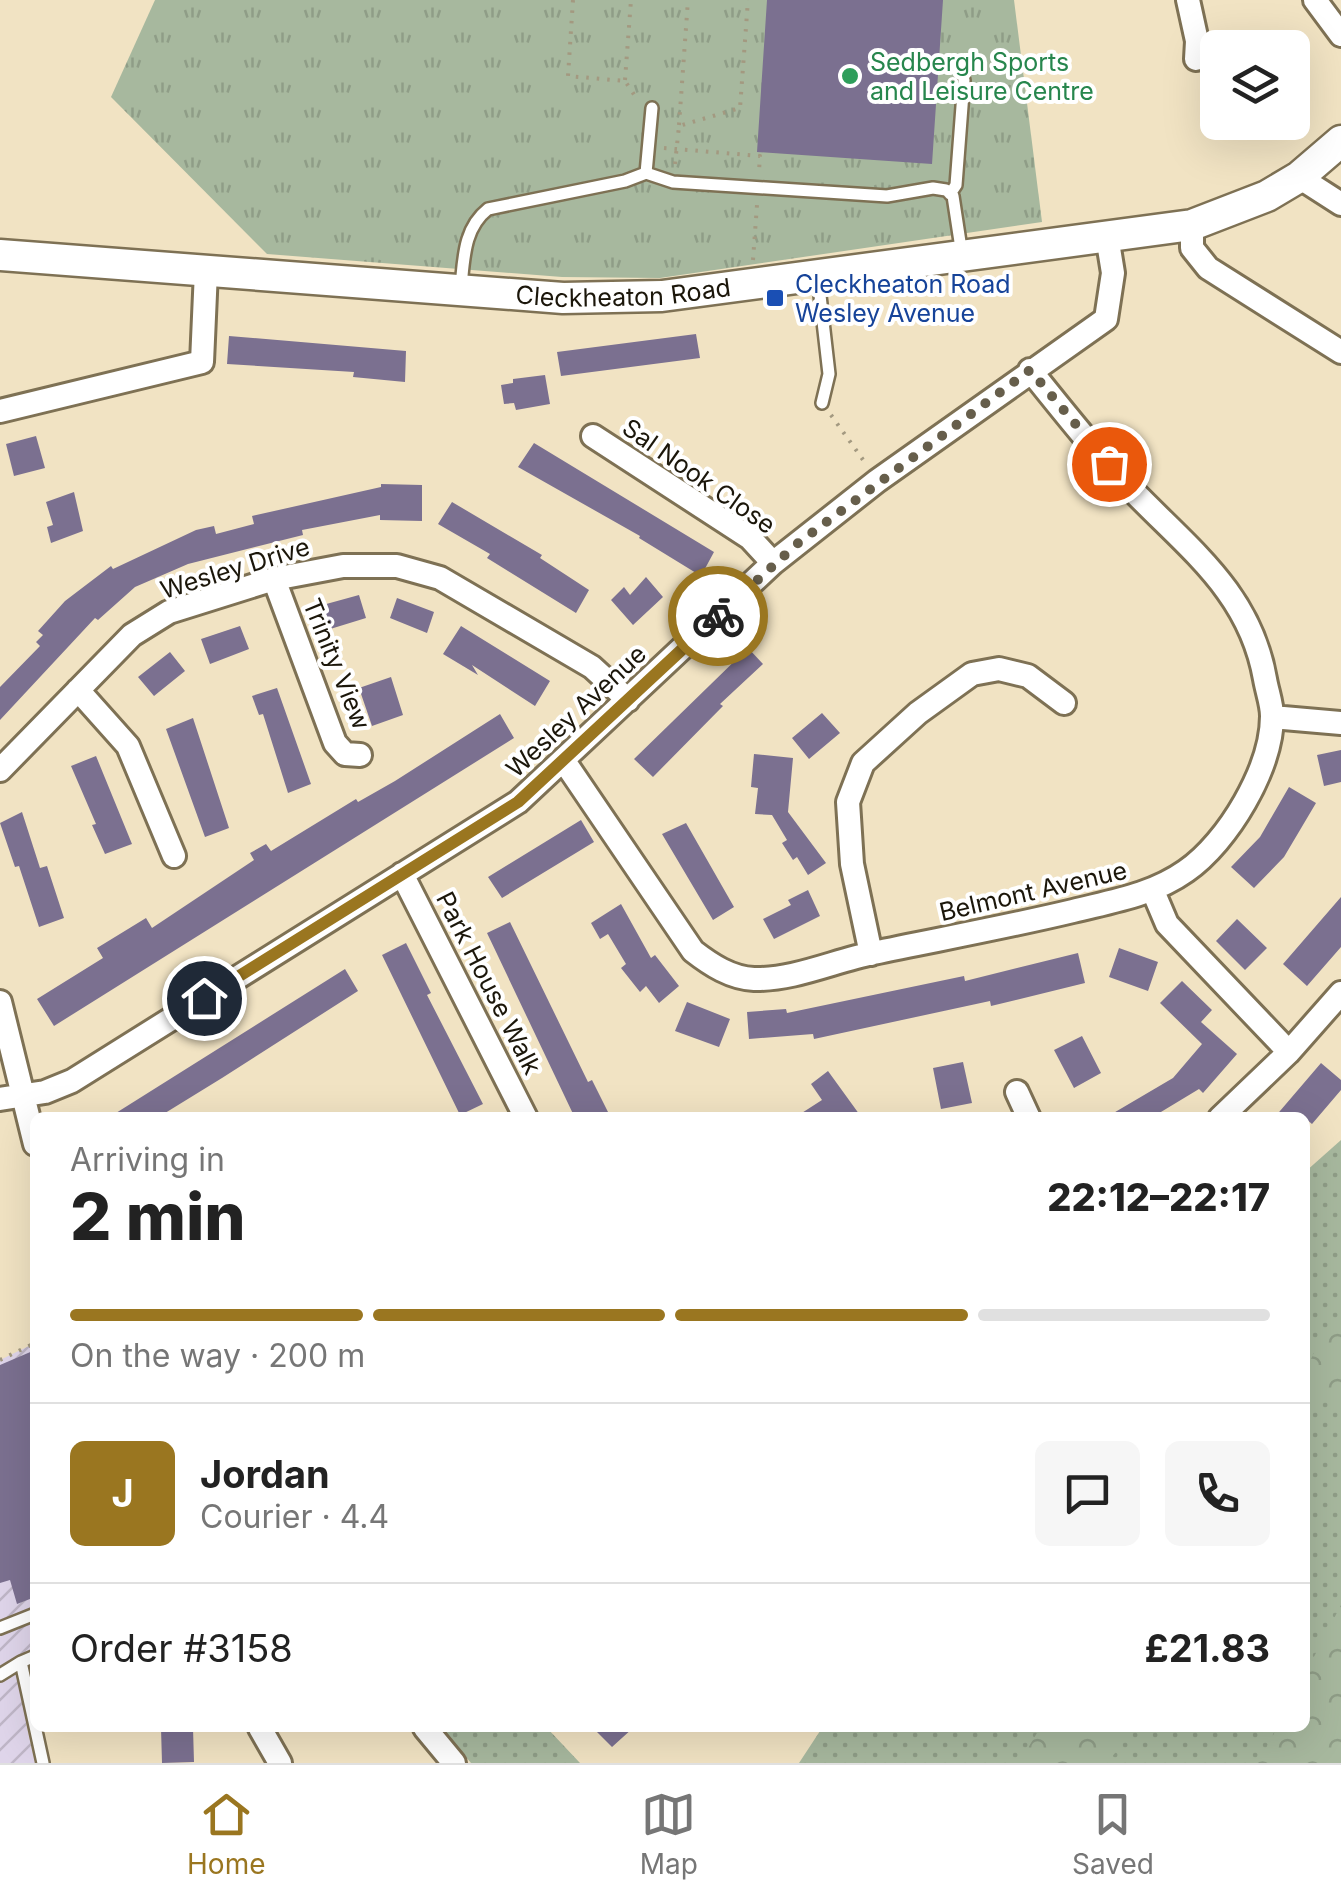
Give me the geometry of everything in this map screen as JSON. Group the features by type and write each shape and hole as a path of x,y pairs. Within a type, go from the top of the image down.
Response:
{"street":[{"path":"1188,0 1197,41 1196,59"},
{"path":"1315,0 1338,25"},
{"name":"Cleckheaton Road","path":"0,254 563,298 662,296 1192,225 1267,196 1299,176 1341,140"},
{"path":"1299,176 1341,204"},
{"path":"1192,225 1192,248 1208,268 1341,352"},
{"name":"Wesley Avenue","path":"11,1098 72,1082 518,802 773,563 878,481 1106,319 1114,273 1107,236"},
{"path":"0,410 202,362 206,270"},
{"name":"Belmont Avenue","path":"564,760 694,951 724,971 755,979 796,974 1154,891 1190,870 1226,833 1260,774 1272,717 1262,658 1242,608 1208,564 1132,490 1030,370"},
{"name":"Sal Nook Close","path":"594,436 750,538 773,563"},
{"name":"Wesley Drive","path":"0,770 132,635 169,612 274,579 343,566 397,566 440,578 592,668 628,700"},
{"name":"Trinity View","path":"274,579 335,743 345,754 360,755"},
{"path":"871,954 852,864 848,802 863,763 918,713 972,674 1000,669 1028,676 1064,703"},
{"path":"78,690 128,746 174,856"},
{"path":"1272,717 1341,723"},
{"name":"Park House Walk","path":"402,874 523,1112"},
{"path":"1154,891 1168,924 1288,1052"},
{"path":"1226,1112 1341,993"},
{"path":"0,1002 11,1098 30,1134"},
{"path":"1017,1092 1027,1112"},
{"path":"262,1732 280,1763"},
{"path":"428,1732 454,1763"}],"lane":[{"path":"962,255 950,194 956,185 964,80"},
{"path":"646,173 652,108"},
{"path":"460,290 464,251 474,220 488,210 625,181 646,173 673,182 887,196 932,188 950,194"},
{"path":"818,273 829,374 822,403"},
{"path":"0,1628 30,1616"},
{"path":"0,1674 30,1658"},
{"path":"21,1662 30,1703"},
{"path":"36,1732 43,1763"}],"path":[{"path":"574,0 568,76 625,81"},
{"path":"631,0 625,81 638,101"},
{"path":"673,182 688,0"},
{"path":"679,126 740,108 748,0"},
{"path":"822,403 878,481"},
{"path":"0,1360 30,1345"}],"shaded area":[{"path":"30,1345 30,1721 26,1723 35,1763 0,1763 0,1360"}],"green space":[{"path":"155,0 1014,0 1042,222 660,278 562,277 267,254 111,97"},
{"path":"1341,1140 1341,1763 799,1763 819,1732 1310,1732 1310,1168"},
{"path":"1341,1324 1341,1405 1310,1399 1312,1356"},
{"path":"1341,1605 1341,1752 1335,1763 1258,1763 1275,1732 1310,1732 1310,1664"},
{"path":"445,1732 551,1732 580,1763 471,1763"},
{"path":"1038,1732 1132,1732 1107,1763 1019,1763"}],"building":[{"name":"Sedbergh Sports and Leisure Centre","path":"767,0 943,0 932,164 757,152"},
{"path":"696,334 700,358 561,376 557,352"},
{"path":"229,336 406,351 405,382 353,377 354,372 227,364"},
{"path":"545,375 550,404 516,410 514,403 504,404 501,385 513,383 513,379"},
{"path":"36,436 45,468 14,476 6,444"},
{"path":"534,443 714,552 701,576 640,536 518,467"},
{"path":"381,484 422,485 422,521 380,520 380,515 302,530 303,535 188,564 135,587 98,620 95,618 0,720 0,687 40,646 36,642 43,635 38,631 65,601 111,566 113,569 196,530 214,526 216,534 254,524 252,516"},
{"path":"74,492 83,531 51,543 47,527 53,525 46,502"},
{"path":"452,502 542,555 540,558 589,590 576,613 438,524"},
{"path":"646,577 663,597 633,625 611,600 624,587 630,595"},
{"path":"359,595 366,618 327,630 319,606"},
{"path":"397,598 434,612 427,633 390,618"},
{"path":"240,626 249,649 210,664 201,639"},
{"path":"461,626 550,681 535,706 472,665 478,675 443,654"},
{"path":"748,648 763,664 653,777 634,759"},
{"path":"170,652 185,671 154,696 138,677"},
{"path":"391,677 403,715 372,726 359,688"},
{"path":"277,688 311,784 288,793 263,714 259,715 252,696"},
{"path":"822,713 840,733 809,759 792,738"},
{"path":"500,714 514,738 54,1026 37,999 103,958 97,948 146,918 152,928 254,860 250,853 266,844 271,851 356,799 358,802 395,781"},
{"path":"193,718 229,828 205,837 166,729"},
{"path":"1341,750 1341,782 1324,786 1317,755"},
{"path":"754,754 793,758 788,812 826,863 808,875 782,843 787,840 772,815 755,814 758,788 751,787"},
{"path":"96,756 132,844 105,854 71,766"},
{"path":"1289,787 1316,803 1284,857 1254,888 1231,867 1260,837"},
{"path":"22,812 40,868 47,866 64,918 39,927 0,823"},
{"path":"581,820 594,842 502,898 488,877"},
{"path":"686,823 734,907 713,920 662,834"},
{"path":"808,890 820,916 774,939 763,919 791,905 788,900"},
{"path":"1341,897 1341,947 1307,986 1283,964"},
{"path":"621,904 651,958 655,955 679,986 659,1003 646,986 640,992 621,968 626,964 608,934 600,939 591,923"},
{"path":"1237,919 1267,948 1245,970 1216,941"},
{"path":"510,922 588,1082 592,1080 608,1112 572,1112 487,933"},
{"path":"406,943 431,993 427,995 483,1104 459,1112 382,955"},
{"path":"1119,948 1158,962 1148,991 1109,977"},
{"path":"1078,953 1085,983 991,1006 990,1001 814,1039 813,1034 749,1039 747,1012 786,1009 787,1013 964,976 965,981"},
{"path":"345,969 358,991 167,1112 118,1112"},
{"path":"1182,981 1212,1010 1201,1022 1237,1054 1203,1093 1199,1089 1161,1112 1115,1112 1173,1078 1202,1044 1160,1003"},
{"path":"687,1002 730,1019 719,1047 675,1031"},
{"path":"1082,1036 1101,1073 1074,1088 1054,1050"},
{"path":"963,1062 972,1103 941,1109 933,1068"},
{"path":"1321,1063 1341,1080 1341,1090 1312,1124 1310,1112 1279,1112"},
{"path":"828,1071 858,1112 803,1112 822,1100 811,1084"},
{"path":"30,1352 30,1599 17,1604 10,1580 0,1583 0,1365"},
{"path":"161,1732 193,1732 194,1762 162,1763"},
{"path":"597,1732 629,1732 612,1747"}],"way so far":[{"path":"718,616 797,544 1030,370 1109,464"}],"place":[{"name":"Sedbergh Sports and Leisure Centre","path":"850,76"},
{"name":"Cleckheaton Road Wesley Avenue","path":"775,298"}],"route":[{"path":"204,998 518,802 718,616"}]}
